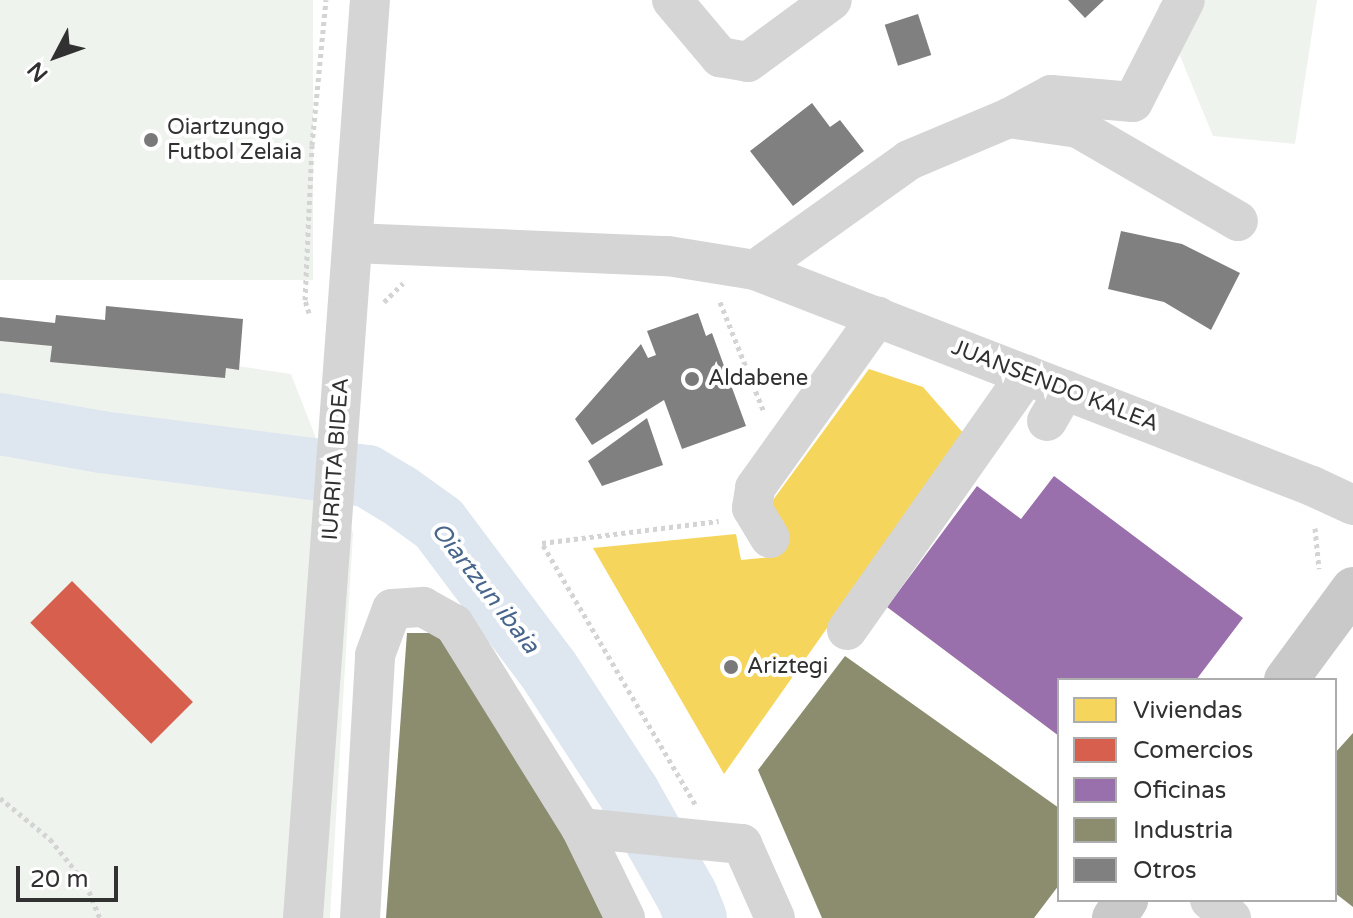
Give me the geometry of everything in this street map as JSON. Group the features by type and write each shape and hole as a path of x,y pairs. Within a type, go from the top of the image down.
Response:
{"main road":[{"path":"1287,678 1353,589"}],"street":[{"name":"IURRITA BIDEA","path":"303,918 370,0"},
{"path":"672,0 720,57 748,62 832,0"},
{"path":"736,267 909,160 1009,118 1051,95 1133,102 1185,0"},
{"path":"1009,118 1078,128 1238,221"},
{"name":"JUANSENDO KALEA","path":"353,243 668,256 736,267 878,316 1026,375 1056,405 1353,505"},
{"path":"770,538 752,508 755,488 878,316"},
{"path":"847,630 1026,375"},
{"path":"360,918 375,655 392,609 423,607 454,624 595,829 625,918"},
{"path":"322,647 375,655"},
{"path":"595,829 742,844 775,918"},
{"path":"1212,902 1231,918"}],"path":[{"path":"312,322 305,300 319,43 326,0"},
{"path":"736,267 713,286 766,416"},
{"path":"380,306 406,280"},
{"path":"709,841 542,543 726,520"},
{"path":"0,798 50,839 86,884 100,918"}],"shaded area":[{"name":"Oiartzungo Futbol Zelaia","path":"0,0 313,0 313,280 0,280"},
{"path":"1164,0 1317,0 1295,144 1213,136 1159,5"},
{"path":"0,330 291,374 353,533 330,918 0,918"}],"building: Viviendas":[{"name":"Ariztegi","path":"869,369 923,387 964,434 724,774 593,548 736,534 741,560 771,557 762,515"}],"building: Comercios":[{"path":"72,581 193,702 151,744 30,623"}],"building: Oficinas":[{"path":"1054,476 1243,618 1198,678 1057,678 1057,734 887,607 977,486 1021,519"}],"building: Industria":[{"path":"407,633 453,633 608,918 386,918"},
{"path":"845,656 1057,807 1057,888 1034,918 822,918 758,770"},
{"path":"1353,733 1353,907 1337,895 1337,751"}],"building: Otros":[{"path":"1068,0 1104,0 1085,18"},
{"path":"918,14 931,55 898,66 885,25"},
{"path":"812,103 830,127 840,120 864,151 793,206 750,151"},
{"path":"1121,231 1182,244 1240,273 1211,330 1164,302 1108,289"},
{"path":"106,306 243,319 239,370 226,368 225,378 50,362 52,346 0,341 0,317 55,323 56,315 105,320"},
{"name":"Aldabene","path":"698,313 706,336 712,333 746,426 682,449 664,400 592,445 575,419 641,344 648,358 656,355 647,331"},
{"path":"647,418 663,465 602,486 588,461"}],"waterway":[{"name":"Oiartzun ibaia","path":"0,424 101,442 367,476 399,495 439,524 548,669 630,795 687,896 696,918"}],"place":[{"name":"Oiartzungo Futbol Zelaia","path":"151,140"},
{"name":"Aldabene","path":"692,379"},
{"name":"Ariztegi","path":"731,667"}]}
